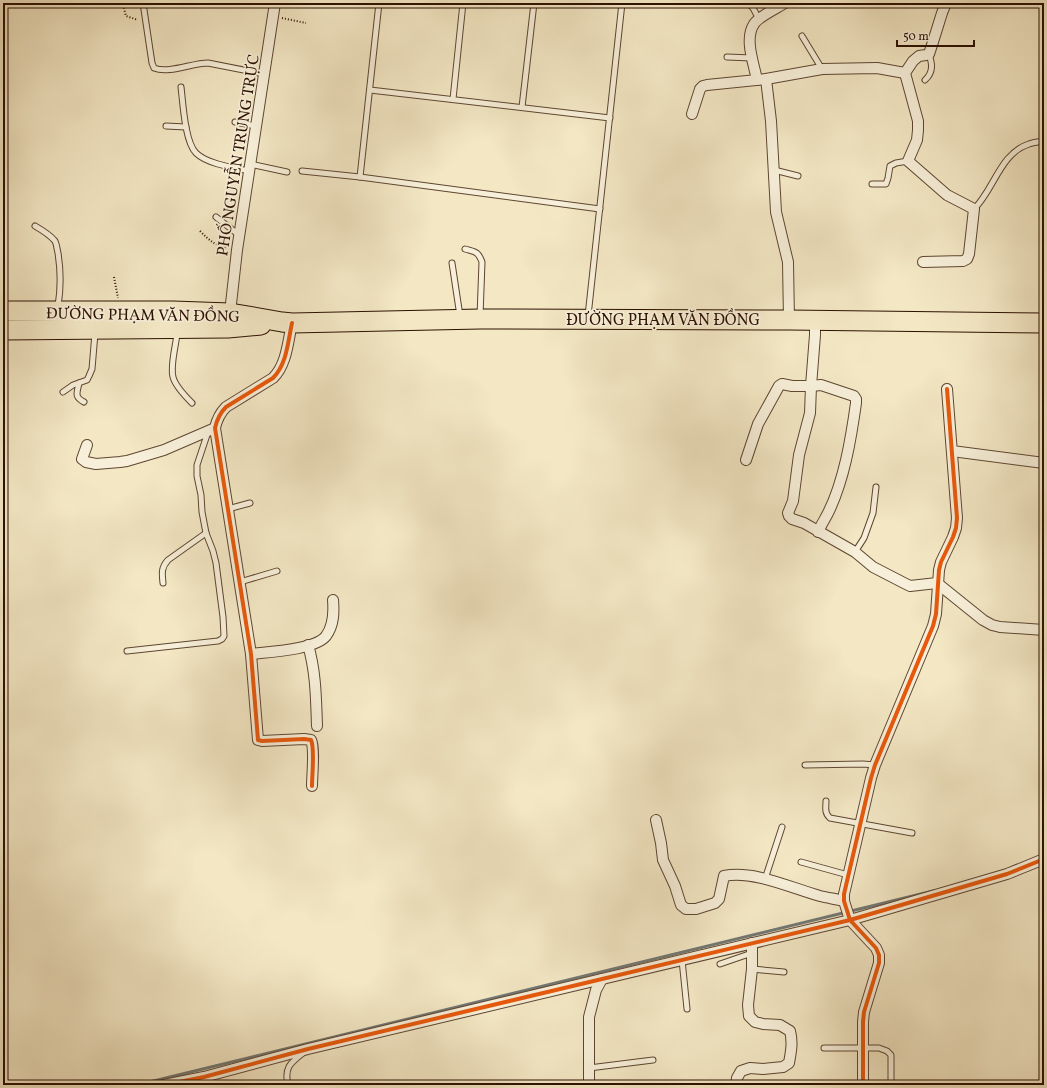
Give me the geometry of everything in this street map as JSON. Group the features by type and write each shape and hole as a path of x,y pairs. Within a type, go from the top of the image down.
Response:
{"highway":[{"name":"ĐƯỜNG PHẠM VĂN ĐỒNG","path":"3,311 173,311 230,313 287,322"},
{"name":"ĐƯỜNG PHẠM VĂN ĐỒNG","path":"3,330 178,329 239,327 287,322 480,318 1044,323"}],"street":[{"name":"PHỐ NGUYỄN TRUNG TRỰC","path":"230,313 239,235 275,3"},
{"path":"785,3 759,19 754,24 749,42 752,58 761,79 771,115 776,212 788,262 789,320"},
{"path":"905,72 913,61 919,56 926,56 928,54 946,3"},
{"path":"692,114 700,89 707,84 761,79 822,69 877,68 905,72"},
{"path":"905,72 918,121 917,140 908,161 948,195 974,209 969,254 967,259 963,261 923,262"},
{"path":"815,321 810,413 799,455 792,501 788,514 792,519 804,523 855,552 873,567 910,586 937,583 983,620 992,625 1000,627 1044,630"},
{"path":"287,322 282,364 279,372 273,378 226,406 212,429 228,510 251,654 258,740 304,738 311,740 313,749 312,786"},
{"path":"746,460 758,424 779,386 782,384 811,386 821,385 854,396 856,399 850,446 829,513 818,532"},
{"path":"863,1085 862,1049 864,1012 879,963 879,955 876,948 849,918 844,894 875,765 933,626 936,614 937,583 941,562 954,538 957,518 946,389"},
{"path":"87,445 82,456 83,460 86,462 96,464 120,462 164,450 212,429"},
{"path":"952,450 1044,463"},
{"path":"251,654 283,651 308,645 323,639 328,631 334,612 333,600"},
{"path":"308,645 313,666 317,726"},
{"path":"656,820 663,860 675,886 681,905 686,909 696,909 715,903 719,899 724,876 732,874 765,879 845,903"},
{"path":"164,1085 204,1077 308,1049 682,960 752,948 849,918 1007,874 1044,859"},
{"path":"736,1085 737,1078 741,1070 750,1068 763,1069 783,1067 789,1064 791,1055 792,1038 790,1031 780,1025 755,1022 749,1016 748,1004 752,969 752,948"},
{"path":"590,1085 589,1016 596,990 602,979"}],"lane":[{"path":"142,3 154,68 162,70 200,63 208,63 264,74"},
{"path":"360,177 379,3"},
{"path":"453,99 463,3"},
{"path":"522,107 534,3"},
{"path":"588,320 622,3"},
{"path":"748,3 753,8 759,19"},
{"path":"802,36 822,69"},
{"path":"925,80 929,77 932,71 928,54"},
{"path":"727,57 752,58"},
{"path":"181,87 188,137 196,153 203,158 216,163 287,172"},
{"path":"370,90 610,118"},
{"path":"235,122 256,126"},
{"path":"166,126 186,127"},
{"path":"974,209 1002,167 1012,155 1020,148 1028,144 1044,141"},
{"path":"872,184 886,184 890,166 896,163 908,161"},
{"path":"774,170 798,176"},
{"path":"302,171 360,177 600,209"},
{"path":"216,217 239,235"},
{"path":"35,226 49,235 55,242 57,248 61,288 57,311"},
{"path":"465,249 478,253 482,262 480,318"},
{"path":"452,263 461,319"},
{"path":"63,392 86,380 89,376 92,369 95,329"},
{"path":"178,329 173,366 173,378 177,386 192,403"},
{"path":"79,383 77,397 79,400 84,402"},
{"path":"126,651 218,641 224,636 216,563 206,533 197,476 197,465 212,429"},
{"path":"855,552 864,538 872,513 876,487"},
{"path":"228,510 250,503"},
{"path":"163,583 162,574 164,566 168,560 206,533"},
{"path":"240,582 277,571"},
{"path":"806,766 875,765"},
{"path":"826,801 826,812 830,818 912,833"},
{"path":"765,879 782,827"},
{"path":"801,862 848,875"},
{"path":"720,964 752,948"},
{"path":"682,960 687,1009"},
{"path":"752,969 784,972"},
{"path":"824,1048 879,1048 887,1051 891,1055 891,1085"},
{"path":"288,1085 286,1070 293,1061 308,1049"},
{"path":"590,1068 653,1060"},
{"path":"204,1077 214,1085"}],"path":[{"path":"123,5 126,16 146,22"},
{"path":"273,17 306,23"},
{"path":"200,231 218,246 237,250"},
{"path":"114,277 119,311"}],"waterway":[{"path":"137,1085 933,891"}],"cycle path":[{"path":"292,323 286,352 278,372 273,378 226,407 219,416 215,428 251,654 258,740 311,740 313,755 312,786"},
{"path":"863,1085 864,1012 879,963 879,955 876,948 850,920 844,901 844,894 871,778 875,765 933,626 936,614 939,570 956,528 957,518 947,389"},
{"path":"164,1085 204,1077 308,1049 850,920 1007,874 1044,859"}]}
